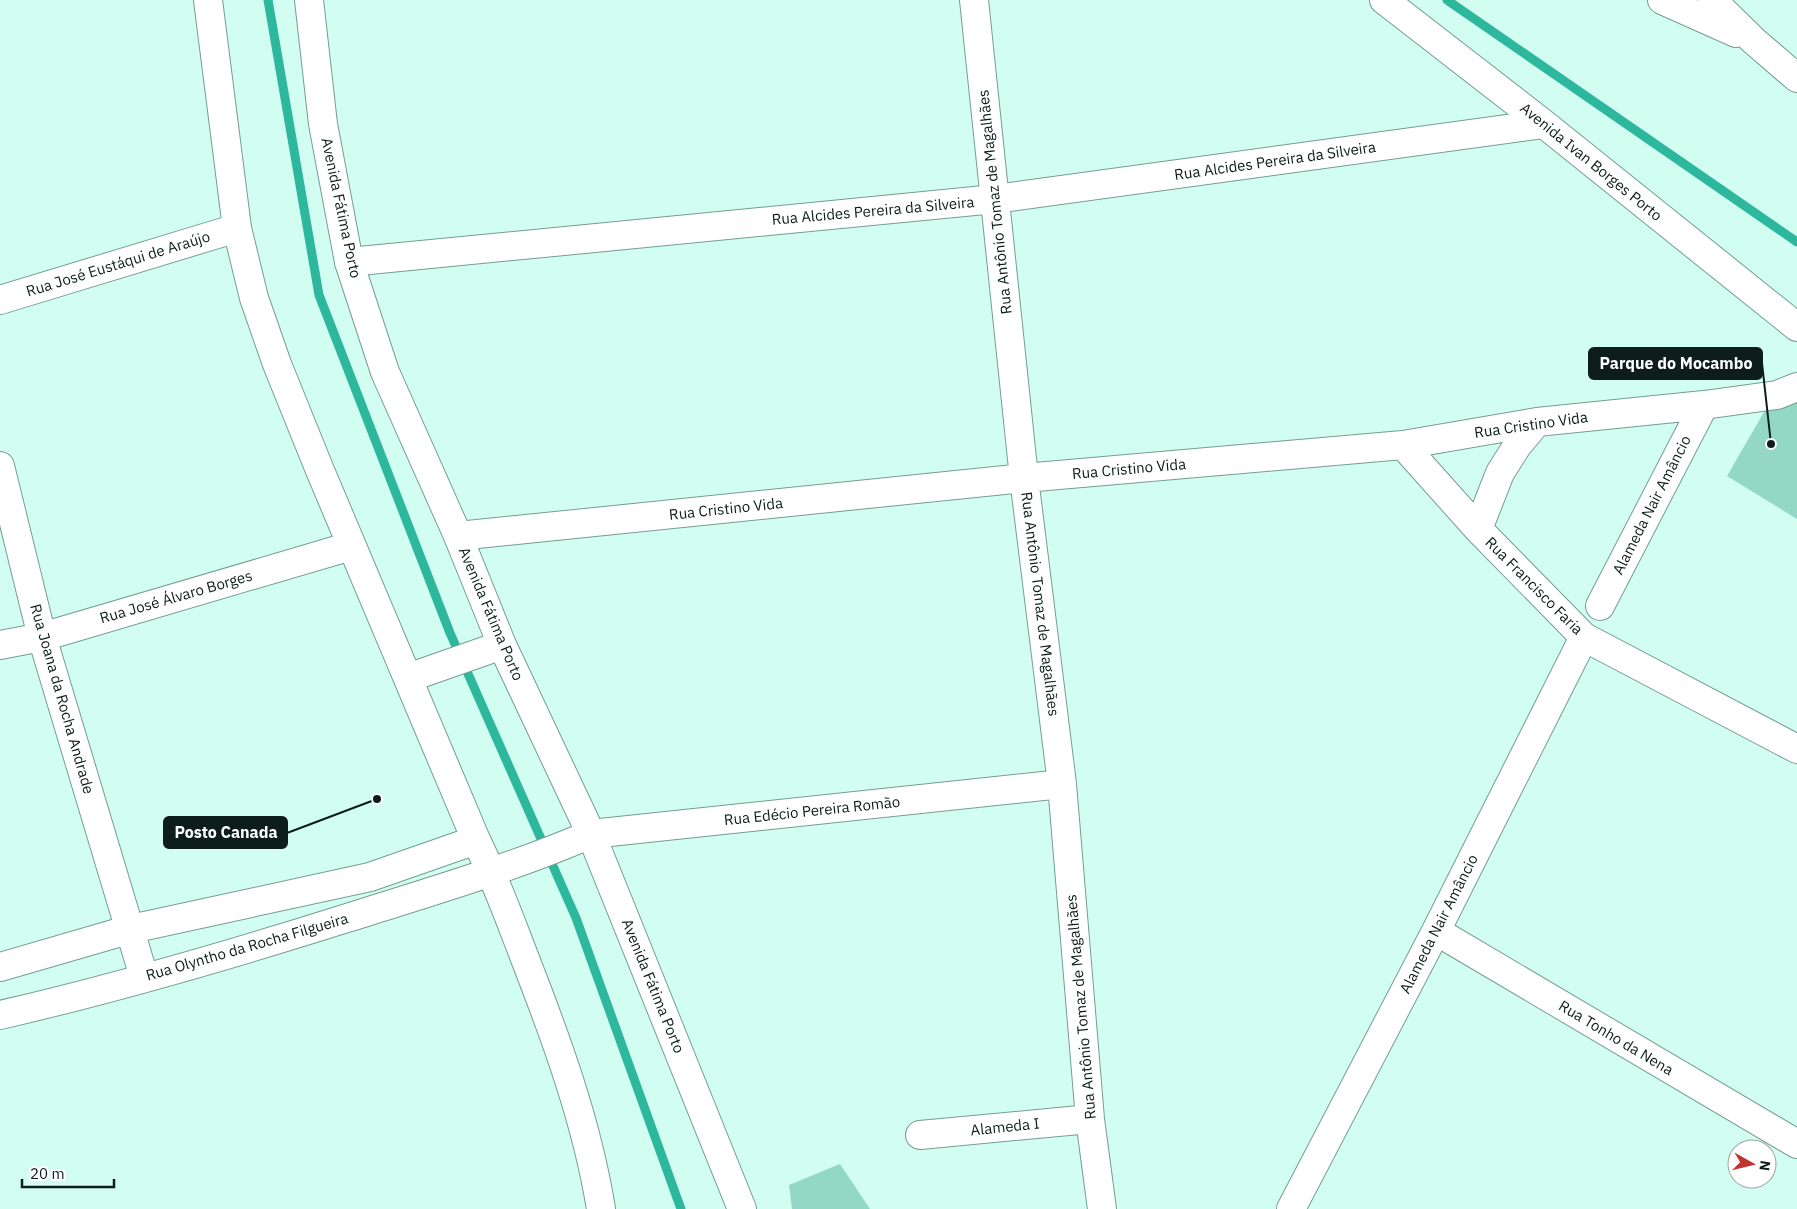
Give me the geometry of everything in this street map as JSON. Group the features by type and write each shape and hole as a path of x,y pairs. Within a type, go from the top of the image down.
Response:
{"street":[{"path":"208,0 237,228 254,298 277,364 351,546 420,673 476,840 500,870 576,1102 597,1185 601,1209"},
{"name":"Avenida Fátima Porto","path":"309,0 323,124 349,262 385,372 458,536 490,649 591,834 742,1209"},
{"name":"Rua Antônio Tomaz de Magalhães","path":"974,0 1024,478 1062,784 1090,1118 1102,1209"},
{"name":"Avenida Ivan Borges Porto","path":"1384,0 1544,124 1797,327"},
{"path":"1662,0 1754,40"},
{"path":"1712,0 1797,78"},
{"name":"Rua Alcides Pereira da Silveira","path":"349,262 995,199 1544,124"},
{"name":"Rua José Eustáqui de Araújo","path":"0,300 237,228"},
{"name":"Rua Cristino Vida","path":"458,536 1024,478 1403,445 1537,422 1704,405 1790,393"},
{"name":"Alameda Nair Amâncio","path":"1600,606 1704,405"},
{"path":"1478,529 1500,473 1517,446 1537,422"},
{"name":"Rua Francisco Faria","path":"1403,445 1478,529 1584,637 1797,749"},
{"name":"Rua Joana da Rocha Andrade","path":"0,466 42,636 144,977"},
{"name":"Rua José Álvaro Borges","path":"0,646 42,636 351,546"},
{"name":"Alameda Nair Amâncio","path":"1291,1209 1436,931 1584,637"},
{"path":"420,673 490,649"},
{"name":"Rua Edécio Pereira Romão","path":"564,846 591,834 1062,784"},
{"path":"0,967 131,929 370,877 476,840"},
{"name":"Rua Olyntho da Rocha Filgueira","path":"0,1015 285,937 500,870 564,846"},
{"name":"Rua Tonho da Nena","path":"1436,931 1797,1144"},
{"name":"Alameda I","path":"920,1135 1090,1118"}],"green space":[{"path":"1797,397 1797,519 1727,476 1764,412"},
{"path":"840,1164 870,1209 792,1209 789,1185"}],"waterway":[{"path":"268,0 319,295 450,633 576,918 681,1209"},
{"path":"1447,0 1797,242"}],"place":[{"name":"Parque do Mocambo","path":"1771,444"},
{"name":"Posto Canada","path":"377,799"}]}
